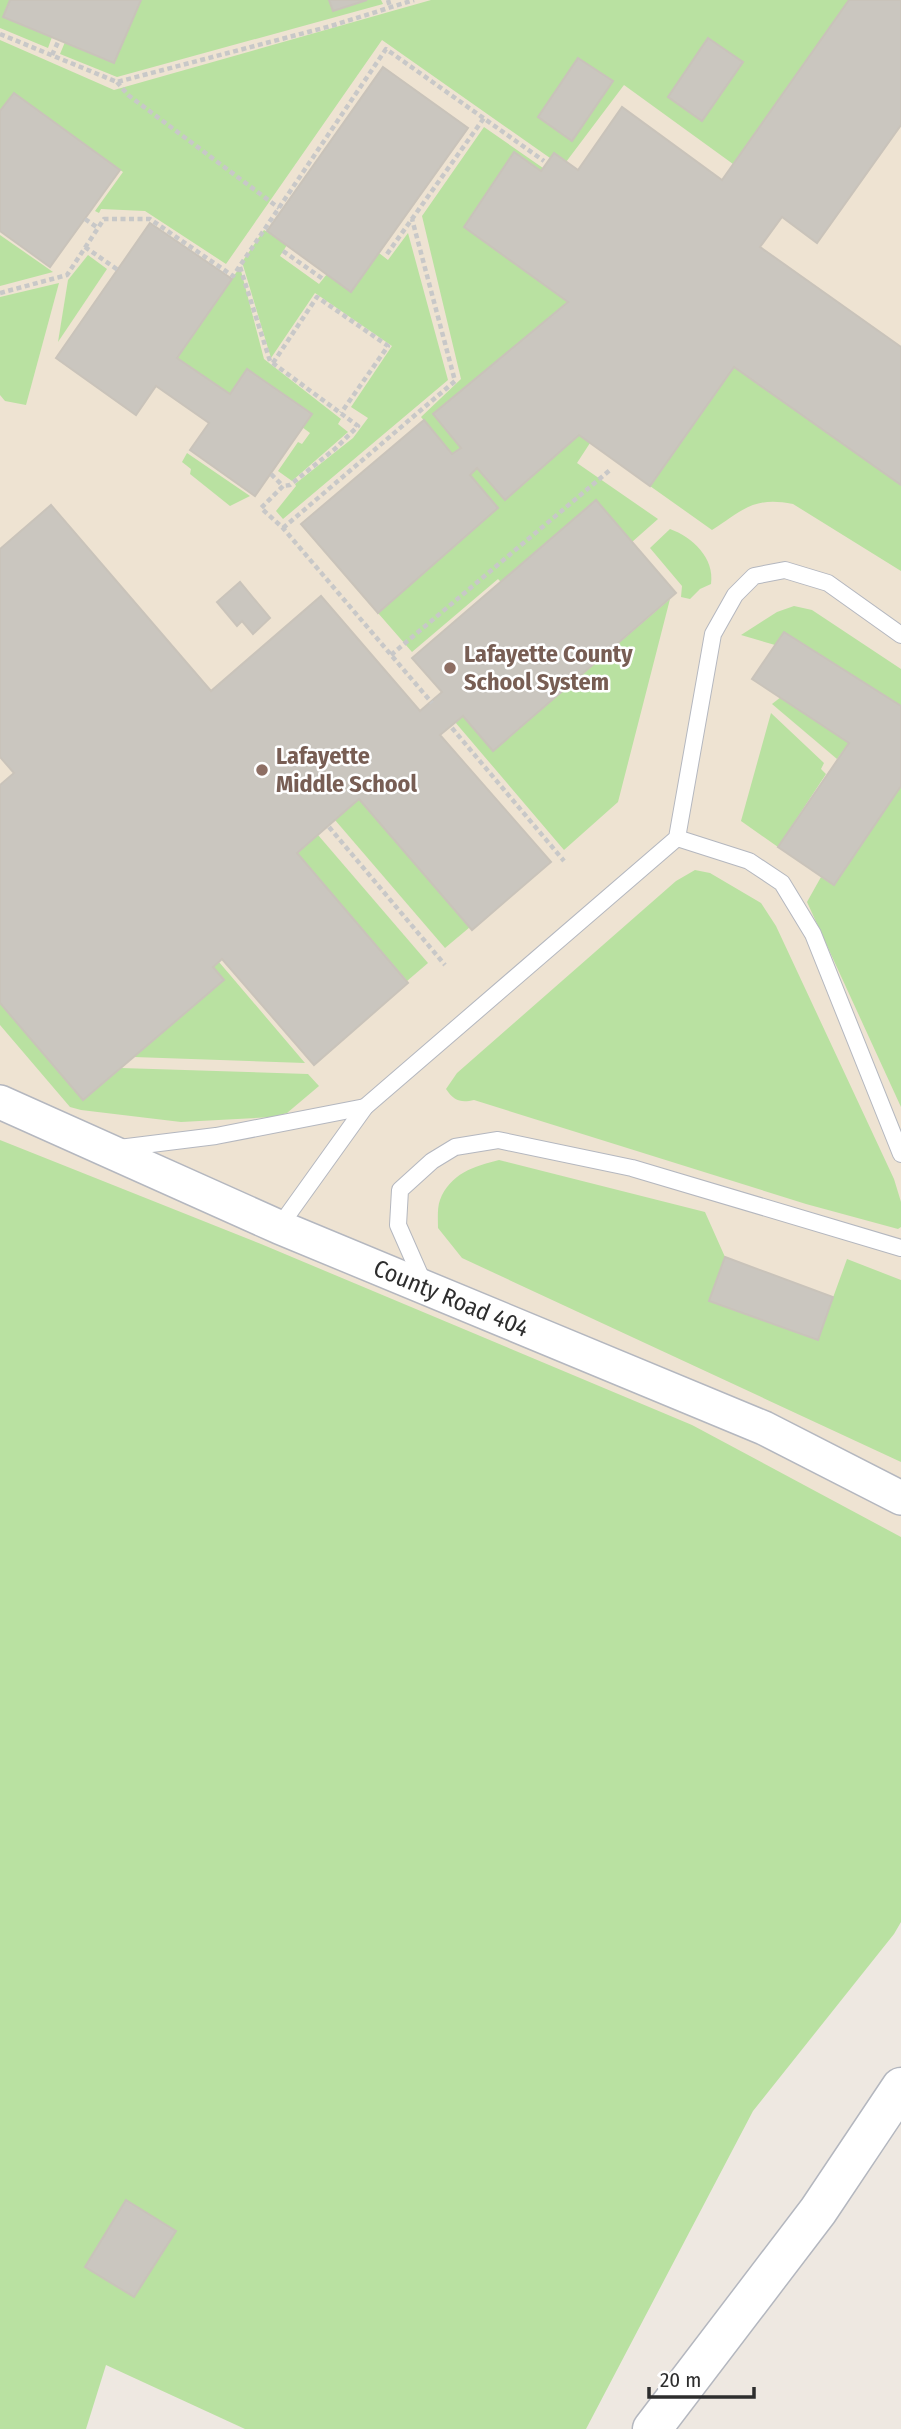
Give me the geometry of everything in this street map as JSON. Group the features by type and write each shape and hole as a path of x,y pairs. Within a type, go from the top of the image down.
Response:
{"main road":[{"path":"652,2429 818,2211 901,2087"}],"street":[{"name":"County Road 404","path":"11,1107 279,1227 764,1428 901,1498"}],"lane":[{"path":"279,1227 365,1107 677,838 713,634 735,595 754,576 785,570 828,583 901,635"},
{"path":"677,838 749,861 782,883 813,934 901,1154"},
{"path":"0,1087 11,1107"},
{"path":"107,1150 216,1136 365,1107"},
{"path":"425,1288 398,1225 400,1190 432,1161 455,1147 498,1140 632,1168 901,1248"}],"path":[{"path":"388,0 390,7"},
{"path":"117,82 331,26 414,0"},
{"path":"0,34 117,82 128,95 279,208"},
{"path":"52,55 59,40"},
{"path":"0,293 67,275 104,219 150,219 233,276 386,49 544,161"},
{"path":"387,254 484,118"},
{"path":"85,219 98,228"},
{"path":"283,528 455,381 412,219"},
{"path":"85,247 118,270"},
{"path":"282,251 323,279"},
{"path":"240,267 270,360 358,426 337,449 289,485 283,486 261,508 283,528 432,703"},
{"path":"273,363 317,297 388,346 341,413"},
{"path":"391,655 610,470"},
{"path":"271,474 283,486"},
{"path":"452,728 564,861"},
{"path":"329,827 445,965"}],"shaded area":[{"name":"Lafayette County School System","path":"0,0 901,0 901,1680 0,1336"}],"green space":[{"path":"0,0 10,0 3,17 52,37 48,48 0,28"},
{"path":"141,0 329,0 333,11 367,0 381,0 383,4 117,77 60,54 65,42 114,63"},
{"path":"431,0 849,0 733,164 624,85 566,162 554,154 550,158 382,40 226,264 145,211 95,211 123,172 14,93 0,111 0,40 114,90"},
{"path":"484,127 543,168 541,171 514,153 464,227 568,302 433,414 461,448 452,454 421,417 461,379 422,216"},
{"path":"264,230 287,245 280,256 319,284 327,274 351,291 379,253 388,260 408,233 448,380 283,519 276,511 295,484 353,438 368,418 351,407 392,346 315,293 271,358 242,262"},
{"path":"0,235 53,272 0,286"},
{"path":"88,255 107,269 58,342 68,280"},
{"path":"240,267 264,359 341,419 338,424 348,432 292,481 278,471 298,442 302,444 310,433 302,427 312,414 230,394 177,358"},
{"path":"59,283 26,405 5,401 0,395 0,297"},
{"path":"734,367 901,485 901,571 793,504 758,503 712,530 650,486"},
{"path":"579,435 590,443 577,463 658,519 632,542 596,501 501,582 498,579 412,652 378,613 498,508 470,475 477,468 505,500"},
{"path":"187,453 250,496 230,506 190,474 191,469 182,462"},
{"path":"670,529 694,543 706,557 709,566 711,584 700,589 690,599 681,597 682,586 650,548"},
{"path":"670,599 618,802 564,850 455,722 463,716 493,751"},
{"path":"794,606 812,610 901,669 901,708 784,633 775,645 741,635 777,612"},
{"path":"781,697 849,743 837,759 772,704"},
{"path":"771,713 824,763 821,769 826,774 778,847 741,821"},
{"path":"901,786 901,1107 807,902 821,877 834,885"},
{"path":"359,799 470,927 445,948 335,820"},
{"path":"318,835 428,963 407,981 297,853"},
{"path":"695,870 710,873 761,903 776,926 894,1179 901,1202 901,1227 898,1229 806,1204 474,1100 458,1100 446,1089 457,1073 676,881"},
{"path":"219,962 305,1063 134,1057 223,979 213,967"},
{"path":"0,1003 83,1100 121,1068 308,1074 319,1086 287,1113 273,1117 181,1122 81,1110 70,1107 0,1025"},
{"path":"0,1140 261,1244 692,1425 901,1537 901,1922 753,2111 586,2429 245,2429 106,2365 86,2429 0,2429"},
{"path":"499,1160 705,1212 725,1257 710,1301 818,1339 847,1259 901,1280 901,1462 462,1258 438,1228 440,1200 450,1184 464,1172"}],"building":[{"path":"10,0 141,0 114,63 3,17"},
{"path":"329,0 367,0 333,11"},
{"path":"849,0 901,0 901,125 817,243 782,217 760,247 901,347 901,485 734,367 650,486 579,435 505,500 477,468 470,475 498,508 378,613 301,524 424,420 452,454 461,448 433,414 568,302 464,227 514,152 541,171 554,153 578,170 622,107 722,180"},
{"path":"708,38 743,62 702,121 668,97"},
{"path":"578,58 613,81 572,141 538,117"},
{"path":"383,67 468,128 351,292 267,231"},
{"path":"14,93 120,170 50,267 0,231 0,111"},
{"path":"150,223 232,279 177,358 230,394 247,369 312,414 255,496 190,450 209,423 156,386 136,415 56,358"},
{"path":"596,500 676,593 493,751 463,716 440,735 551,862 472,930 359,799 297,853 408,983 314,1065 222,959 213,967 224,980 83,1100 0,1003 0,785 14,773 0,757 0,549 51,505 211,691 321,596 420,711 442,692 412,658"},
{"path":"240,582 270,618 253,634 242,621 237,626 217,602"},
{"path":"784,632 901,706 901,786 834,885 778,847 849,743 752,679"},
{"path":"725,1257 833,1297 818,1340 709,1301"},
{"path":"126,2200 176,2231 134,2297 85,2267"}],"place":[{"name":"Lafayette County School System","path":"450,668"},
{"name":"Lafayette Middle School","path":"262,770"}]}
